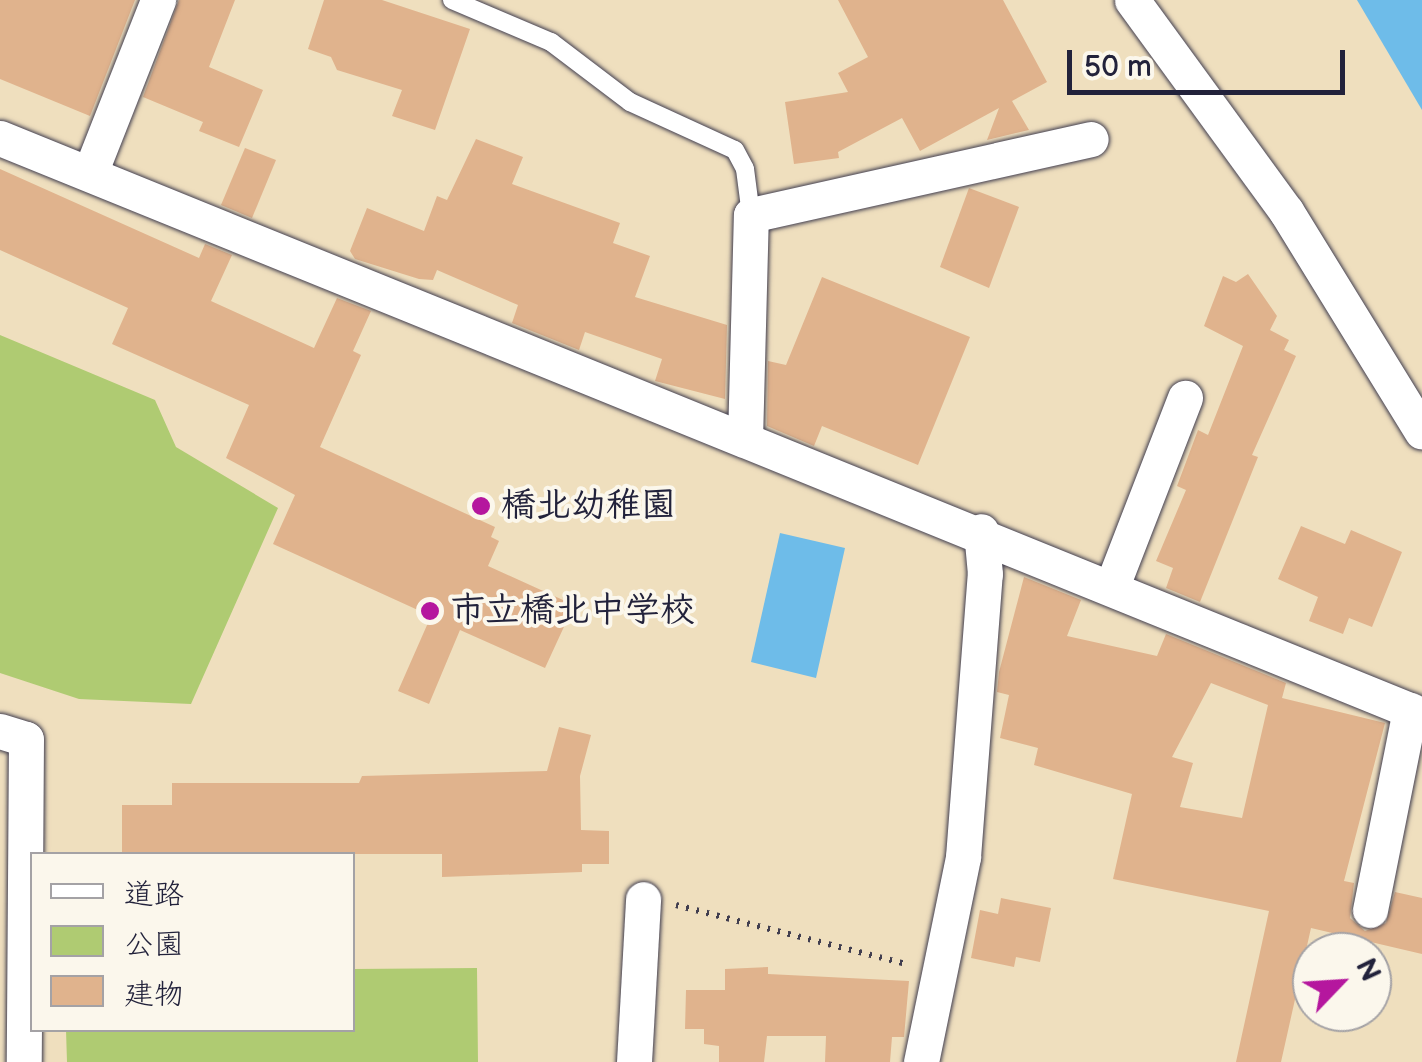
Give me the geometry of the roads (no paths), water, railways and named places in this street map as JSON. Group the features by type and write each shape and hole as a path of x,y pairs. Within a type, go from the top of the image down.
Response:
{"street":[{"path":"90,173 158,0"},
{"path":"1132,0 1286,211 1422,432"},
{"path":"0,138 745,440 982,531 1416,713 1370,910"},
{"path":"745,440 751,215 1091,139"},
{"path":"1112,586 1185,398"},
{"path":"921,1062 963,857 986,574 982,531"},
{"path":"0,731 26,739 24,1062"},
{"path":"634,1062 642,899"}],"lane":[{"path":"452,0 551,42 630,102 736,150 745,170 751,215"}],"water":[{"path":"1357,0 1422,0 1422,110"},
{"path":"780,533 845,548 816,678 751,662"}],"place":[{"name":"橋北幼稚園","path":"481,506"},
{"name":"市立橋北中学校","path":"430,611"}]}
